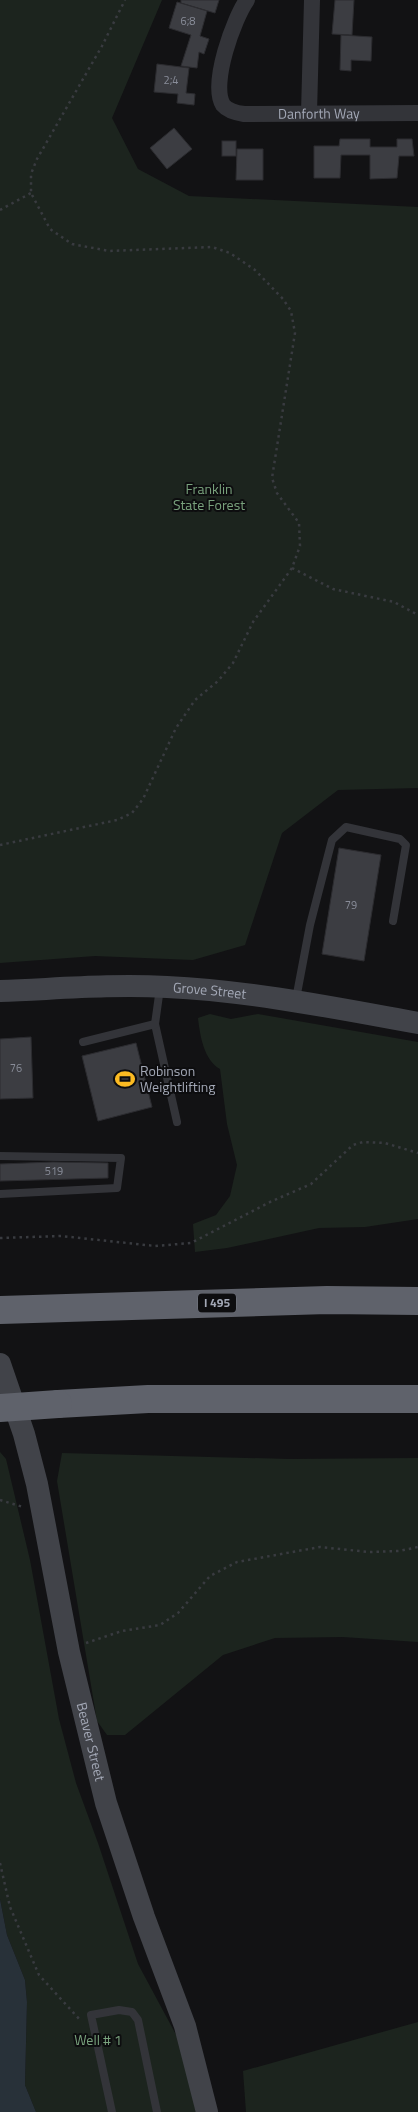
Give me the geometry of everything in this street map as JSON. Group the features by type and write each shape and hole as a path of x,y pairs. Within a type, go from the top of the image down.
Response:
{"highway":[{"name":"I 495","path":"8,1310 327,1300 418,1301"},
{"path":"0,1408 148,1399 418,1399"}],"street":[{"name":"Danforth Way","path":"247,0 235,22 222,65 220,84 223,104 228,110 244,114 309,113 350,115 418,113"},
{"path":"309,113 312,0"},
{"name":"Grove Street","path":"0,991 91,986 160,986 295,1001 418,1022"},
{"name":"Beaver Street","path":"0,1364 24,1434 41,1506 69,1652 106,1803 144,1918 185,2026 207,2112"}],"lane":[{"path":"295,1001 310,925 332,840 346,827 400,838 406,845 393,920"},
{"path":"160,986 155,1024 177,1122"},
{"path":"83,1042 155,1024"},
{"path":"0,1156 121,1158 117,1188 0,1194"},
{"path":"112,2112 91,2015 119,2010 132,2012 138,2020 158,2112"}],"path":[{"path":"0,845 117,820 132,813 143,799 176,728 195,700 218,680 233,663 253,622 292,568 300,546 299,523 277,492 272,478 296,333 291,311 283,299 255,270 230,253 212,247 109,251 72,244 50,229 31,193 31,174 37,159 102,46 125,0"},
{"path":"0,210 31,193"},
{"path":"292,568 333,589 394,602 418,615"},
{"path":"0,1238 61,1236 156,1246 191,1243 270,1202 311,1184 353,1145 363,1142 386,1143 418,1153"},
{"path":"0,1500 25,1507 41,1506"},
{"path":"69,1652 93,1640 115,1633 160,1625 178,1613 210,1576 237,1562 320,1548 369,1552 399,1551 418,1547"},
{"path":"0,1863 10,1906 40,1975 88,2027"}],"green space":[{"name":"Franklin State Forest","path":"0,0 162,0 112,118 138,169 189,196 418,207 418,788 338,790 282,833 245,945 193,960 95,956 0,963"},
{"path":"210,1014 231,1019 258,1014 418,1042 418,1219 365,1227 319,1228 227,1248 195,1252 193,1224 216,1215 230,1196 237,1165 227,1124 220,1069 210,1060 200,1032 198,1018"},
{"name":"Well # 1","path":"0,1452 6,1459 30,1560 59,1719 76,1783 138,1964 181,2044 196,2112 36,2112 25,2085 27,2002 25,1980 7,1935 0,1899"},
{"path":"62,1453 289,1459 418,1458 418,1642 343,1637 275,1638 223,1655 125,1735 107,1735 97,1721 57,1481"},
{"path":"418,2022 418,2112 246,2112 243,2071"}],"shaded area":[{"path":"0,1899 7,1935 25,1980 27,2002 25,2085 36,2112 0,2112"}],"building":[{"path":"181,0 219,0 215,13 181,3"},
{"path":"335,0 354,0 352,35 332,34"},
{"path":"177,2 207,11 200,36 209,39 204,54 199,52 197,68 181,66 191,35 169,28"},
{"path":"341,35 372,37 371,61 351,60 351,71 340,70"},
{"path":"157,64 189,68 186,93 195,94 194,105 177,103 178,94 154,92"},
{"path":"174,128 192,149 167,169 150,148"},
{"path":"340,139 370,139 370,147 397,147 397,139 412,139 414,156 399,156 397,178 370,179 370,155 341,155 340,178 314,178 314,146 339,146"},
{"path":"222,141 236,141 236,156 222,156"},
{"path":"237,149 263,149 263,180 236,180"},
{"path":"339,848 381,855 364,961 322,954"},
{"path":"31,1037 33,1098 0,1099 0,1039"},
{"path":"136,1043 152,1107 98,1121 82,1056"},
{"path":"53,1162 108,1163 108,1178 0,1181 0,1164"}],"place":[{"name":"Robinson Weightlifting","path":"125,1079"}]}
